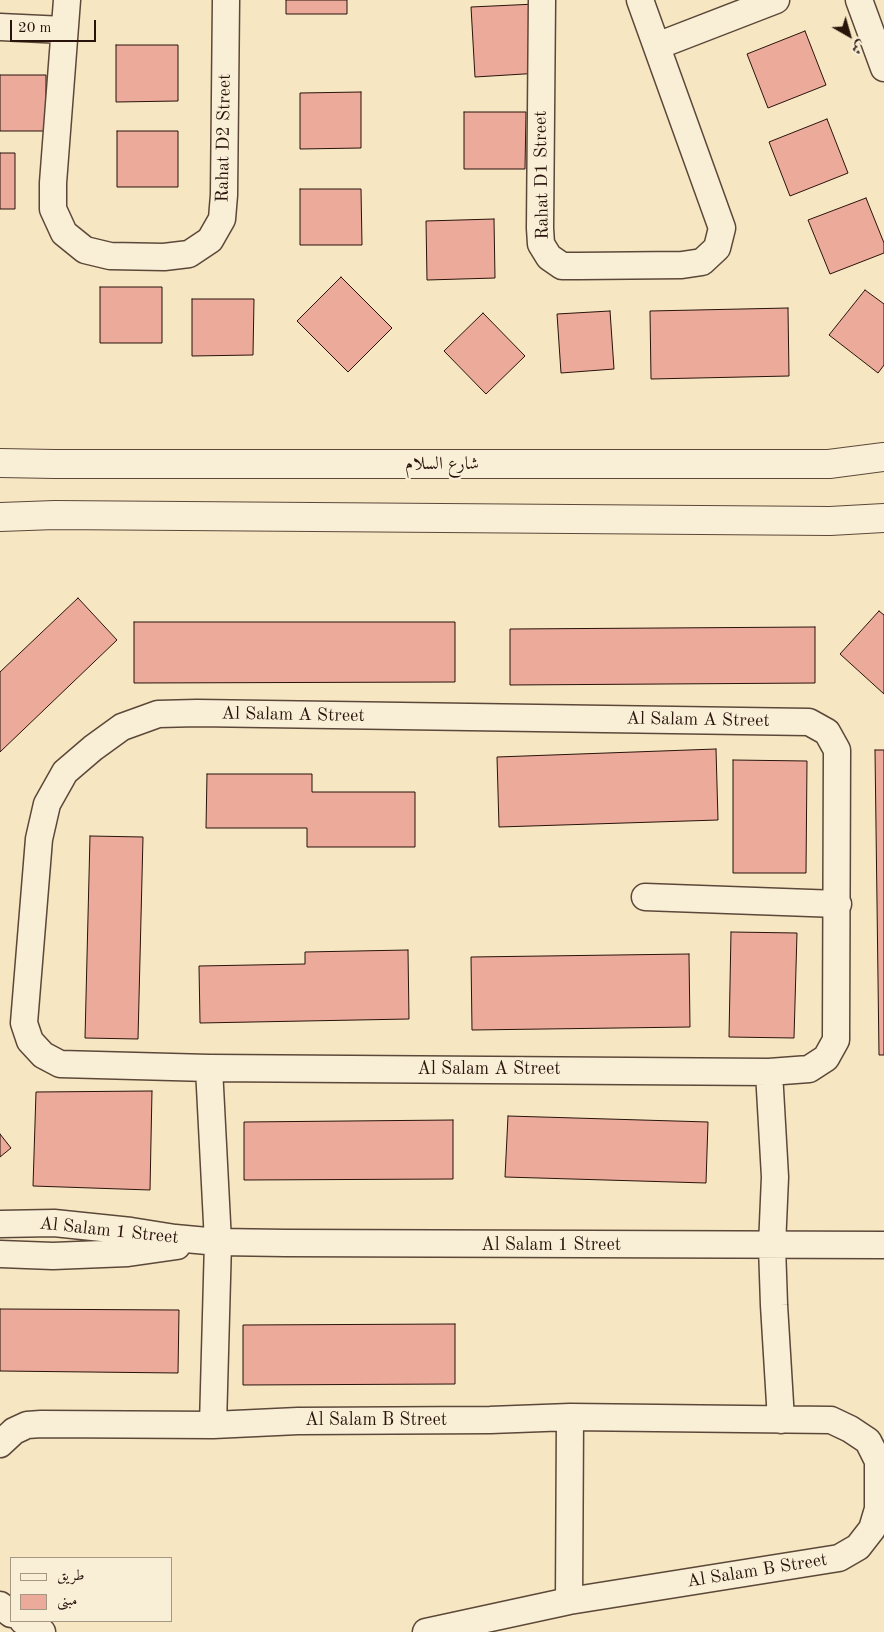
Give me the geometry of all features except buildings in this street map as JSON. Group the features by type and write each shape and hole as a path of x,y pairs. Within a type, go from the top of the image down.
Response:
{"street":[{"name":"Rahat D2 Street","path":"67,0 53,182 53,209 64,233 85,250 110,256 164,257 189,254 210,240 222,219 224,195 226,0"},
{"name":"Rahat D1 Street","path":"542,0 540,236 541,244 549,258 562,266 682,265 702,262 717,248 722,228 640,0"},
{"path":"657,46 776,0"},
{"path":"859,0 884,68"},
{"path":"0,26 64,30"},
{"name":"شارع السلام","path":"0,463 829,464 884,457"},
{"path":"0,517 55,514 820,520 884,518"},
{"name":"Al Salam A Street","path":"158,714 809,722 827,732 837,750 838,904 836,1040 826,1058 809,1069 769,1072 209,1068 60,1064 43,1056 30,1041 24,1023 39,839 47,804 65,772 93,748 122,727 158,714"},
{"path":"645,897 838,904"},
{"path":"209,1068 218,1242 213,1424"},
{"path":"769,1072 775,1177 772,1246 774,1305 781,1420"},
{"path":"53,1256 54,1223"},
{"name":"Al Salam 1 Street","path":"0,1224 54,1223 218,1242 286,1244 884,1245"},
{"name":"Al Salam 1 Street","path":"0,1254 53,1256 128,1253 218,1242"},
{"path":"568,1601 570,1417"},
{"name":"Al Salam B Street","path":"0,1444 14,1431 27,1425 41,1424 213,1424 570,1417 831,1420 850,1429 868,1441 878,1461 878,1509 872,1530 858,1547 839,1558 568,1601 426,1632"},
{"path":"0,1605 10,1613"},
{"path":"25,1622 42,1632"}]}
